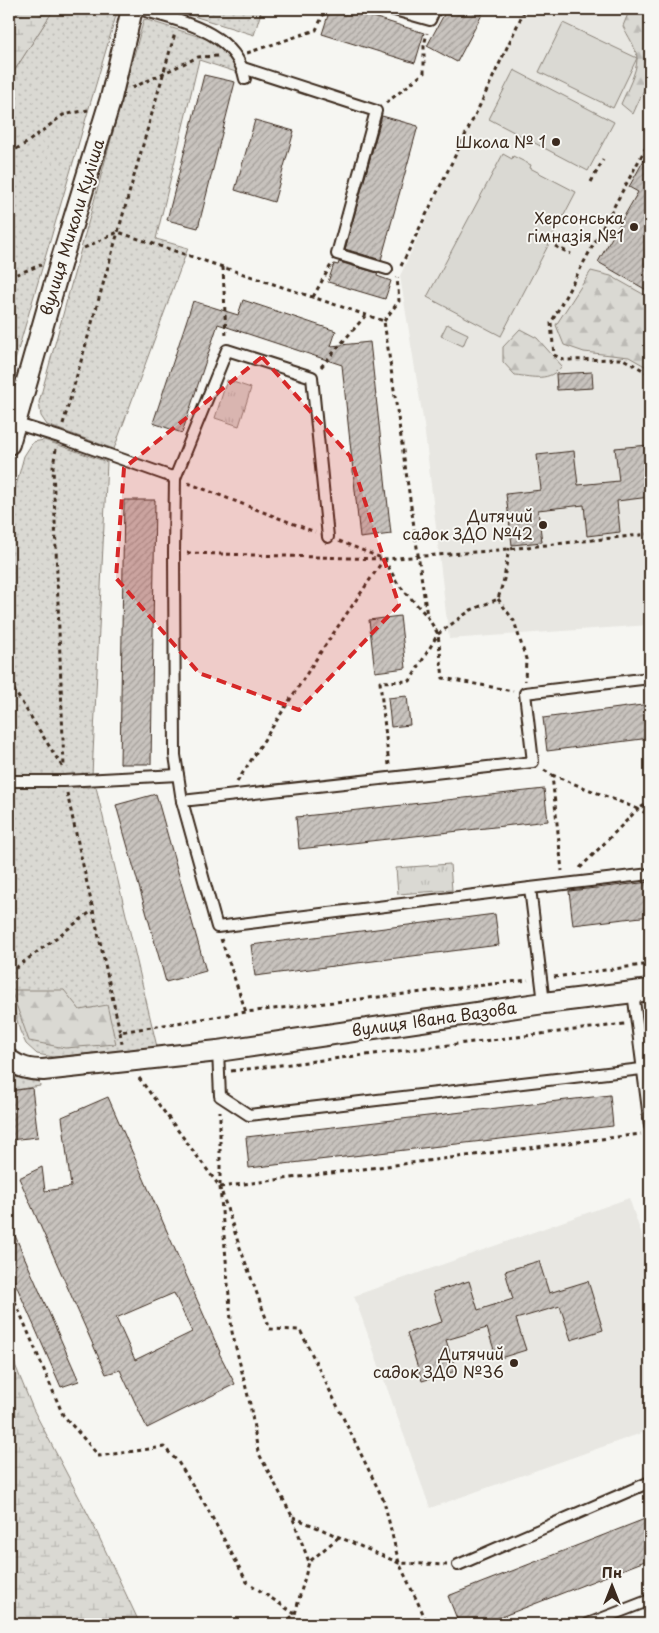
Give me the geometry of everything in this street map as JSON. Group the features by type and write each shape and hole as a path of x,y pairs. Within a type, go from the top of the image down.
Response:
{"street":[{"name":"вулиця Миколи Куліша","path":"9,444 62,258 111,98 132,9"},
{"name":"вулиця Івана Вазова","path":"218,1050 544,1003 642,991"},
{"path":"9,1060 16,1066 30,1070 43,1070 218,1050"}],"lane":[{"path":"139,9 179,21 215,36 229,46 237,56 243,68 245,79"},
{"path":"391,9 430,20 435,9"},
{"path":"243,68 376,112 336,254 387,269"},
{"path":"328,537 312,377 227,350 176,478 174,553 175,755 182,801 217,927 650,874"},
{"path":"14,423 176,478"},
{"path":"182,801 533,762 524,693 650,678"},
{"path":"9,781 64,781 178,776"},
{"path":"530,888 544,1003"},
{"path":"642,991 638,1022 647,1068 650,1126"},
{"path":"218,1050 220,1096 249,1115 647,1068"},
{"path":"458,1565 650,1482"},
{"path":"588,1624 649,1604"}],"path":[{"path":"9,153 25,144 64,115 88,110 198,57 237,56 316,30 326,9"},
{"path":"427,616 384,321 399,301 397,274 525,9"},
{"path":"376,112 424,73 424,46 430,20"},
{"path":"179,21 59,437 53,466 64,781 120,1032 246,1012 650,964"},
{"path":"650,140 551,323 554,355 564,360 623,359 650,374"},
{"path":"591,182 603,160"},
{"path":"9,277 62,258 118,232 384,321"},
{"path":"555,246 570,254"},
{"path":"313,297 336,254"},
{"path":"223,267 227,350"},
{"path":"312,377 366,314"},
{"path":"176,478 384,559 398,584 427,616 438,634 442,678 524,693 526,659 514,621 498,599"},
{"path":"174,553 384,559 650,534"},
{"path":"498,599 504,579 509,548"},
{"path":"228,796 322,650 384,559"},
{"path":"391,778 380,682 410,681 438,634 471,610 498,599"},
{"path":"9,682 64,770"},
{"path":"533,762 552,775 650,815"},
{"path":"552,775 564,884"},
{"path":"564,884 638,809 650,802"},
{"path":"9,973 92,911"},
{"path":"217,927 246,1012"},
{"path":"218,1073 638,1022"},
{"path":"126,1061 220,1186 239,1246 270,1329 300,1330 384,1501 399,1563 428,1624"},
{"path":"220,1096 220,1186 232,1332 250,1404 258,1452 292,1516 309,1562 295,1614 283,1624"},
{"path":"220,1186 650,1133"},
{"path":"9,1287 63,1415 99,1456 164,1447 178,1462 206,1506 247,1582 295,1614"},
{"path":"292,1516 399,1563 458,1565"},
{"path":"309,1562 340,1537"}],"highlighted area":[{"path":"262,357 350,456 399,605 299,710 199,673 116,578 124,468"}],"shaded area":[{"name":"Школа № 1","path":"523,9 650,9 650,625 449,639 424,425 400,276"},
{"name":"Дитячий садок ЗДО №36","path":"629,1198 650,1259 650,1430 430,1508 354,1296"}],"green space":[{"path":"9,9 54,9 9,79"},
{"path":"54,9 118,9 9,381 9,79"},
{"path":"171,9 262,9 254,35"},
{"path":"630,9 650,9 650,76 633,114 621,104 637,64 635,50 623,26"},
{"path":"144,19 210,40 223,49 239,73 199,60 156,239 188,248 114,449 47,425 41,416 39,402"},
{"path":"563,23 637,58 613,108 539,72"},
{"path":"514,70 614,122 588,171 489,119"},
{"path":"503,154 512,159 513,156 531,165 530,168 576,192 501,336 427,297"},
{"path":"591,271 611,276 650,298 650,369 629,357 584,352 564,345 556,325"},
{"path":"447,324 468,334 463,346 441,336"},
{"path":"520,329 537,338 562,366 557,371 541,377 515,375 503,362 503,347"},
{"path":"227,380 251,388 239,426 215,418"},
{"path":"44,440 107,462 92,775 9,776 9,512 24,456 33,442"},
{"path":"9,786 96,787 157,1047 53,1057 37,1054 26,1044 20,1031 9,991"},
{"path":"450,864 452,890 398,894 396,868"},
{"path":"11,990 64,990 80,1010 107,1005 116,1044 65,1048 29,1041"},
{"path":"9,1074 39,1081 40,1086 9,1091"},
{"path":"9,1350 33,1409 91,1520 140,1624 9,1624"}],"building":[{"path":"330,9 348,9 424,33 415,63 322,34"},
{"path":"447,9 485,9 457,62 427,46"},
{"path":"204,75 235,82 198,228 167,220"},
{"path":"382,116 418,126 381,260 345,249"},
{"path":"255,120 294,131 274,202 235,190"},
{"name":"Херсонська гімназія №1","path":"650,149 650,292 598,262 638,192 629,187"},
{"path":"339,262 378,273 377,276 391,281 385,299 328,282 334,264 338,265"},
{"path":"243,300 336,331 331,346 370,342 391,534 360,538 342,365 218,324 182,433 153,423 193,301 238,315"},
{"path":"592,372 593,388 557,390 556,374"},
{"path":"649,445 650,497 617,501 620,532 587,536 584,505 538,510 542,542 512,545 506,494 541,490 537,455 574,451 578,485 619,481 615,448"},
{"path":"124,500 155,500 151,764 120,764"},
{"path":"400,616 406,668 375,672 369,620"},
{"path":"407,696 410,725 391,727 388,698"},
{"path":"650,704 650,738 547,751 543,718"},
{"path":"544,789 548,821 299,849 296,817"},
{"path":"156,794 206,971 166,982 116,805"},
{"path":"650,882 650,916 573,925 569,891"},
{"path":"495,914 499,945 255,976 251,945"},
{"path":"32,1088 38,1137 9,1140 9,1091"},
{"path":"610,1095 613,1126 249,1168 246,1137"},
{"path":"108,1097 219,1353 235,1384 147,1428 120,1370 106,1374 19,1178 42,1167 45,1191 71,1187 62,1117","holes":["174,1293 192,1332 135,1360 116,1318"]},
{"path":"9,1222 79,1381 61,1387 9,1269"},
{"path":"539,1261 549,1293 588,1281 603,1330 571,1340 560,1306 516,1319 526,1350 497,1359 487,1328 446,1340 456,1371 422,1381 407,1333 442,1322 433,1292 469,1281 478,1310 513,1299 505,1271"},
{"path":"650,1517 650,1559 483,1624 459,1624 448,1596"}],"place":[{"name":"Школа № 1","path":"556,142"},
{"name":"Херсонська гімназія №1","path":"634,227"},
{"name":"Дитячий садок ЗДО №42","path":"543,525"},
{"name":"Дитячий садок ЗДО №36","path":"514,1363"}]}
